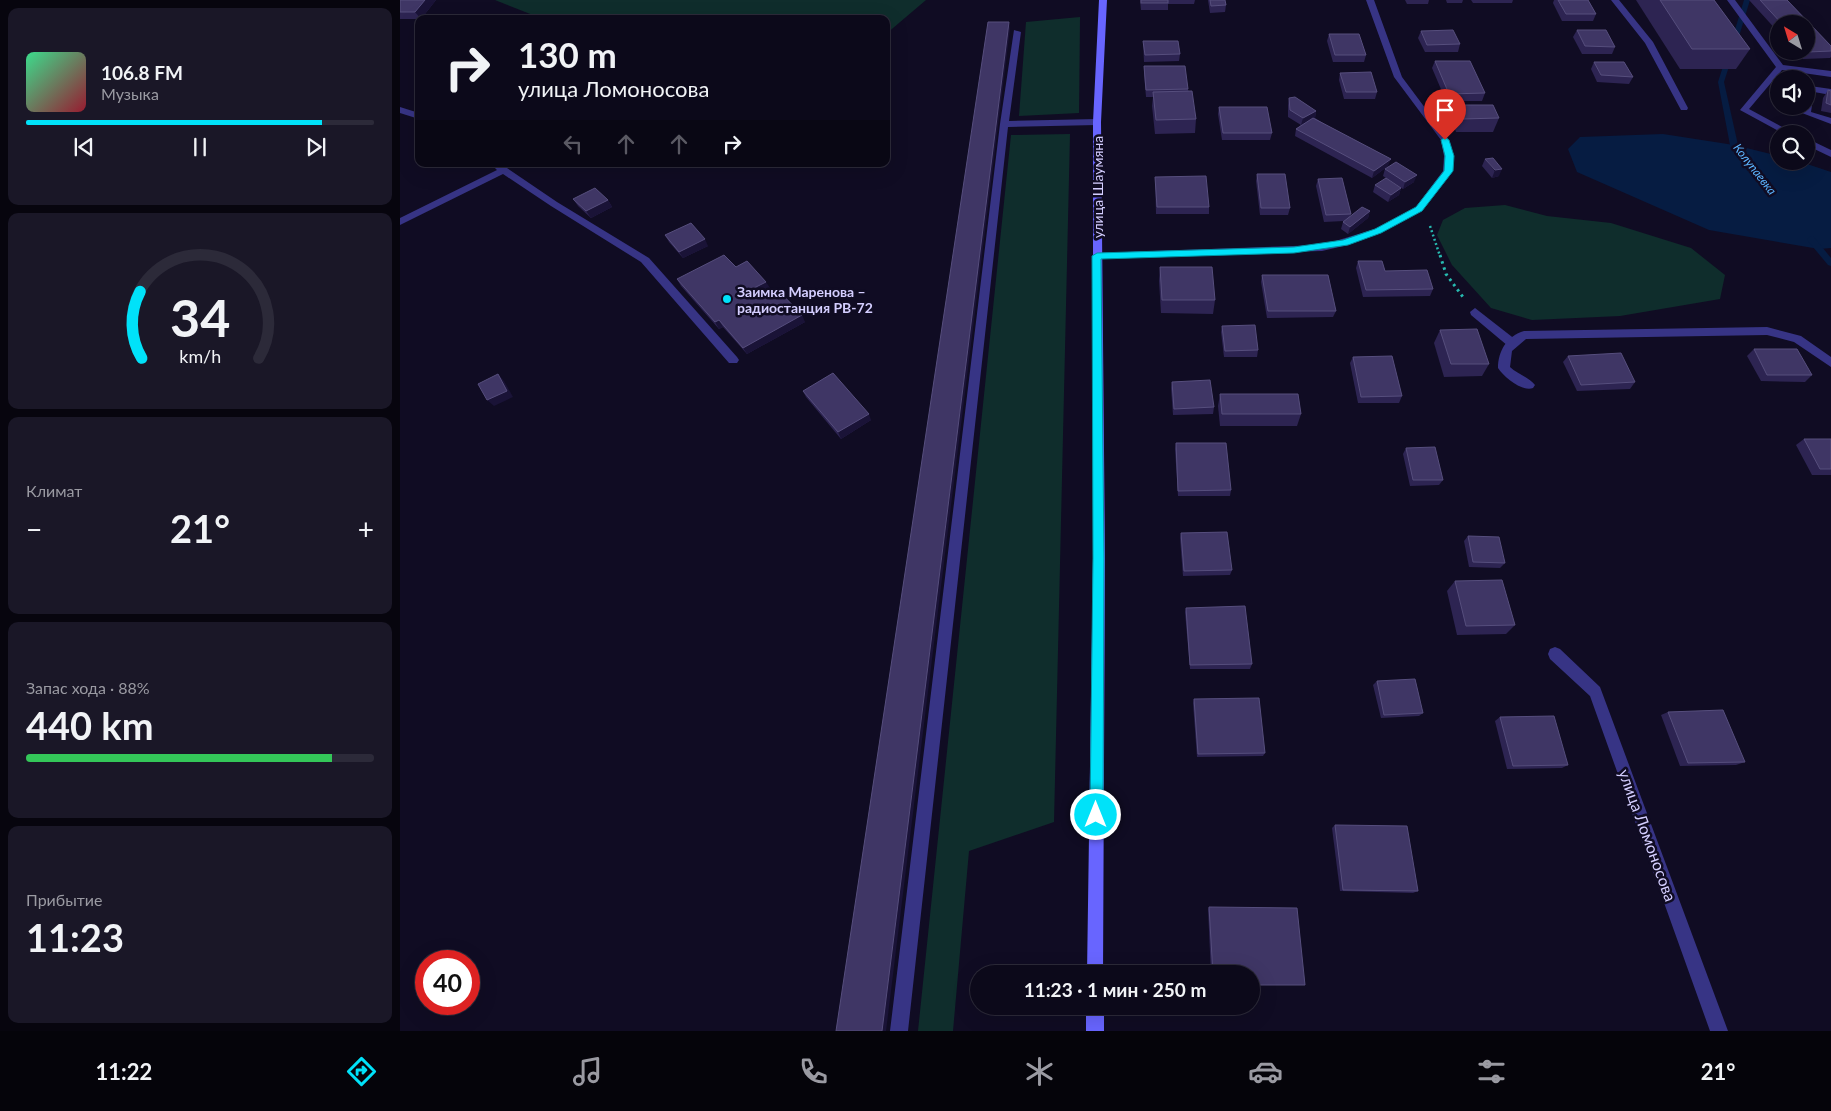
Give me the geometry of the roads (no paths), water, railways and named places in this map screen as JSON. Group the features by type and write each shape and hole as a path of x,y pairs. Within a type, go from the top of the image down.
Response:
{"street":[{"name":"улица Шаумяна","path":"1095,965 1098,568 1098,122 1104,0"},
{"path":"1097,256 1322,248 1344,243 1378,231 1419,209 1448,171 1449,156 1445,140 1398,77 1370,0"},
{"path":"1615,0 1649,42 1684,108"},
{"path":"1731,0 1780,67 1831,74"},
{"path":"899,1031 1004,124 1017,32"},
{"path":"1773,125 1744,110 1780,67"},
{"path":"1831,92 1810,89 1806,112 1831,121"},
{"path":"400,110 415,115"},
{"path":"1004,124 1098,122"},
{"path":"1815,146 1831,154"},
{"path":"400,222 500,167 554,204 645,260 733,360"},
{"path":"1475,312 1512,342"},
{"path":"1529,385 1512,376 1504,368 1503,354 1512,342 1524,335 1768,331 1797,339 1831,363"},
{"name":"улица Ломоносова","path":"1555,654 1595,692 1719,1031"},
{"path":"1095,1015 1095,1031"}],"water":[{"path":"1663,134 1734,145 1770,154 1770,170 1815,170 1815,167 1831,172 1831,248 1819,249 1709,230 1577,172 1568,149 1580,137"}],"waterway":[{"name":"Колупаевка","path":"1734,43 1747,0"},
{"name":"Колупаевка","path":"1729,57 1721,82 1734,145 1741,155"},
{"name":"Колупаевка","path":"1811,239 1831,263"}],"place":[{"name":"Заимка Маренова – радиостанция РВ-72","path":"727,299"}]}
